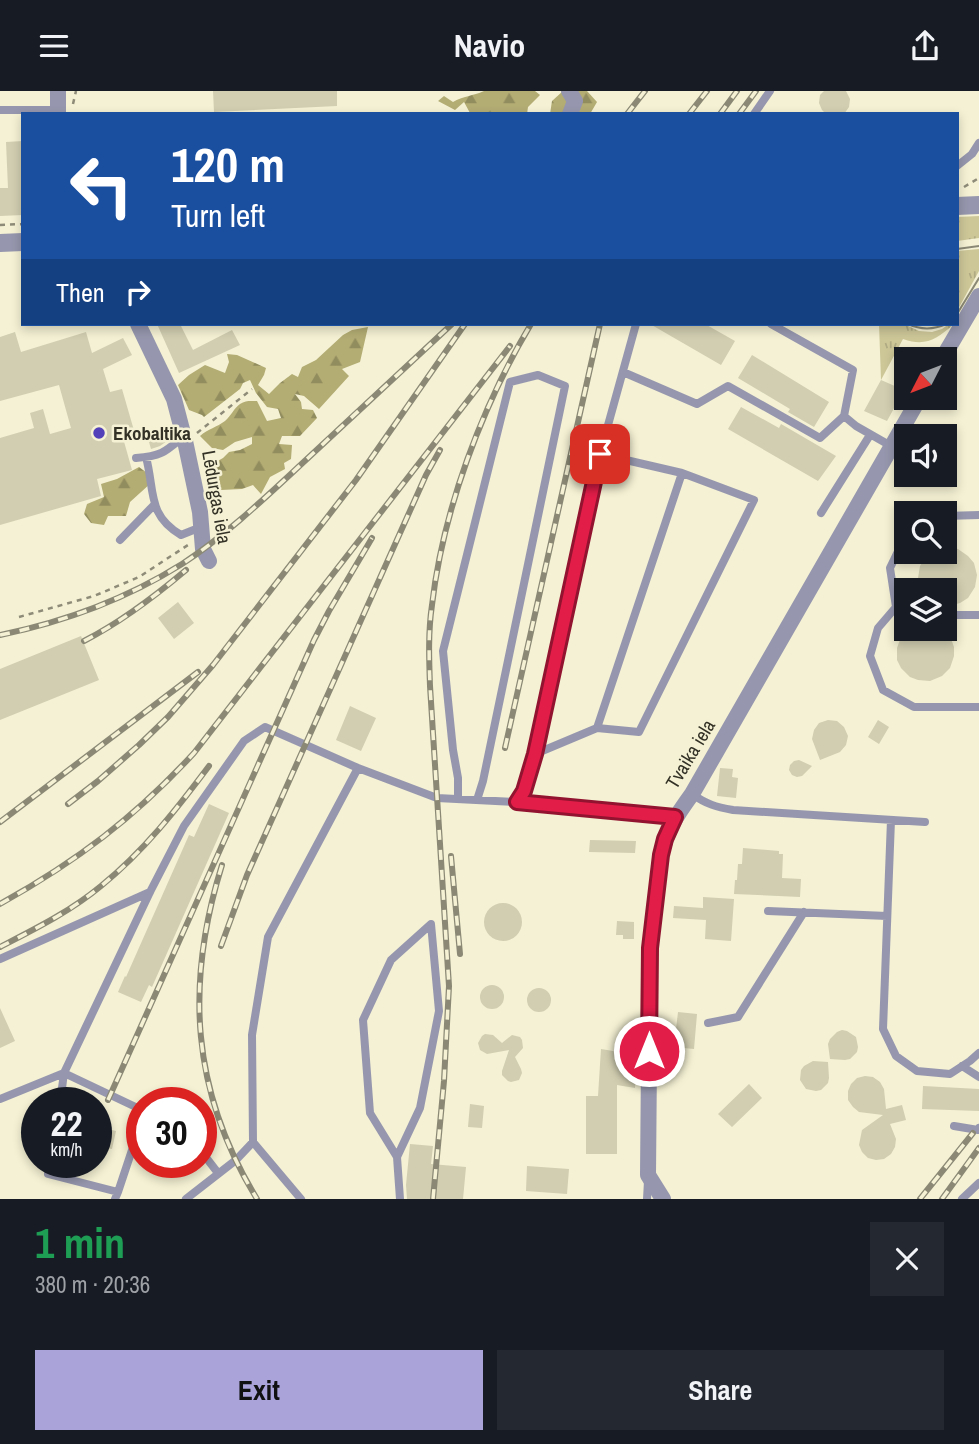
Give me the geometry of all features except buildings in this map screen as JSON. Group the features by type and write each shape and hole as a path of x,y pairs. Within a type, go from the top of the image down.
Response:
{"street":[{"path":"58,91 58,112"},
{"path":"569,91 575,101 571,112"},
{"path":"959,206 979,205"},
{"path":"0,243 21,242"},
{"path":"949,347 979,296"},
{"name":"Lēdurgas iela","path":"139,326 174,399 200,512 203,549 209,561"},
{"name":"Tvaika iela","path":"648,1175 650,948 665,839 675,817 692,794 912,410"},
{"path":"648,1175 663,1199"}],"lane":[{"path":"755,112 770,91"},
{"path":"0,110 58,112"},
{"path":"959,164 972,154 979,143"},
{"path":"517,802 524,791 535,754 600,454 635,326"},
{"path":"623,372 697,404 729,386 820,438 844,416 853,370 775,326"},
{"path":"458,799 458,778 443,651 510,382 538,375 565,386 477,800"},
{"path":"844,416 891,446"},
{"path":"821,513 870,435"},
{"path":"136,459 162,454 185,438"},
{"path":"535,754 597,728 639,732 754,500 682,473 600,454"},
{"path":"146,457 154,505 160,517 181,535 201,531"},
{"path":"597,728 682,473"},
{"path":"120,540 154,505"},
{"path":"957,516 979,515"},
{"path":"894,560 890,568 894,594"},
{"path":"894,609 878,628 870,656 883,690 914,707 979,707"},
{"path":"957,615 979,615"},
{"path":"62,1087 64,1073 184,826 243,741 265,727 358,768 437,798 517,802 675,817"},
{"path":"300,1199 253,1142 252,1035 268,937 358,768"},
{"path":"692,794 705,804 733,810 925,822"},
{"path":"891,820 883,1029 896,1056 917,1071 950,1074 979,1053"},
{"path":"0,959 150,892"},
{"path":"768,911 887,916"},
{"path":"708,1023 738,1017 804,912"},
{"path":"397,1157 420,1108 439,1011 431,924 391,960 363,1020 370,1114 397,1157 400,1199"},
{"path":"962,1066 979,1077"},
{"path":"0,1099 64,1073 126,1102"},
{"path":"954,1126 979,1128"},
{"path":"186,1199 236,1160 253,1142"},
{"path":"61,1178 117,1195 126,1168"},
{"path":"647,1199 648,1175"},
{"path":"962,1199 979,1183"}],"path":[{"path":"964,187 979,178"},
{"path":"0,225 21,224"},
{"path":"185,438 203,429 252,389"},
{"path":"19,617 94,596 139,577 201,531"}],"green space":[{"path":"484,91 535,91 540,95 528,107 527,112 469,112 464,102 455,110 438,101 444,96 453,102"},
{"path":"563,91 587,91 597,102 591,112 550,112 552,101"},
{"path":"979,216 979,238 959,241 959,217"},
{"path":"979,249 979,271 959,307 959,251"},
{"path":"879,326 908,326 919,331 932,332 952,326 924,342 903,339 899,347 894,347 894,356 881,380"},
{"path":"368,327 360,362 342,369 349,376 319,409 304,396 295,394 302,409 313,410 317,418 300,436 282,436 279,444 292,445 291,459 284,463 285,469 270,477 261,494 253,485 242,489 221,490 214,476 205,478 205,462 216,462 229,452 252,444 252,437 235,442 223,450 212,448 200,436 225,421 238,406 246,401 257,401 267,421 281,418 278,409 267,407 250,380 204,417 189,410 178,385 205,365 225,373 229,362 227,354 237,355 266,368 258,385 269,394 292,374 298,377 302,367 316,360 343,335"},
{"path":"139,467 147,473 151,483 130,502 126,516 108,516 104,525 91,523 84,514 87,504 104,497 101,484"}],"tram line":[{"path":"959,249 979,246"},
{"path":"959,311 979,278"},
{"path":"915,326 927,329 939,326"}],"railway":[{"path":"629,112 645,91"},
{"path":"691,112 707,91"},
{"path":"721,112 737,91"},
{"path":"740,112 756,91"},
{"path":"0,635 94,608 139,588 182,564 263,500 450,326"},
{"path":"68,804 139,745 168,717 213,665 356,480 464,326"},
{"path":"433,1199 444,1081 449,986 430,686 431,615 445,533 467,460 496,389 530,326"},
{"path":"505,748 600,326"},
{"path":"0,904 103,837 149,798 194,753 510,346"},
{"path":"221,946 247,875 426,475 440,450"},
{"path":"112,1091 314,640 372,538"},
{"path":"84,641 137,609 186,570"},
{"path":"0,822 198,672"},
{"path":"0,947 65,912 117,873 159,829 209,766"},
{"path":"451,856 460,954"},
{"path":"222,865 210,909 203,952 199,994 201,1036 207,1077 218,1118 235,1159 257,1199"},
{"path":"920,1199 973,1133"},
{"path":"942,1199 979,1148"}],"place":[{"name":"Ekobaltika","path":"99,433"}],"route":[{"path":"600,454 535,754 524,791 517,802 675,817 661,855 650,948 649,1051"}]}
